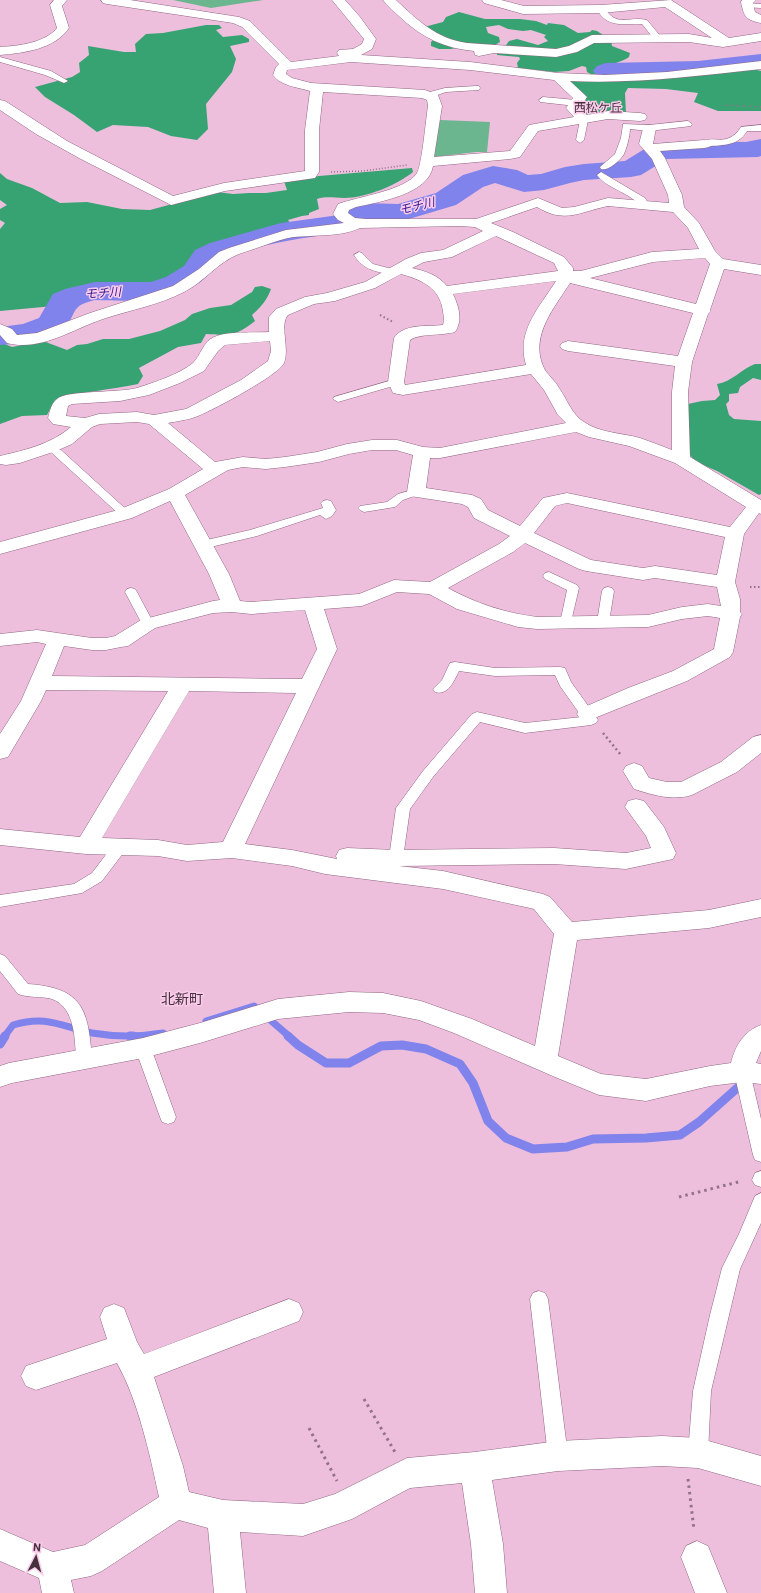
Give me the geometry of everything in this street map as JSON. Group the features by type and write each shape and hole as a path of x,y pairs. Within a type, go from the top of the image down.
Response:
{"street":[{"path":"0,51 26,47 53,38 61,32 63,28 56,5 61,0"},
{"path":"107,0 235,20 246,24 288,66"},
{"path":"278,55 355,53 368,46 370,39 356,20 338,0"},
{"path":"389,0 418,28 444,41 462,46 556,53 573,49 592,38 689,38 717,43 728,43"},
{"path":"488,0 519,10 601,9 665,2 750,58"},
{"path":"750,58 740,33 741,29 755,13"},
{"path":"750,58 761,37"},
{"path":"429,63 433,56 441,52 479,52 494,49"},
{"path":"589,717 635,693 680,676 723,652 732,614 729,589 725,582 735,534 758,506 681,459 634,442 595,433 578,426 567,415 551,388 535,368 531,354 531,342 534,328 566,276 565,268 559,260 496,230 477,224 460,222 394,224 358,223 342,217 340,214 343,207 414,184 421,178 425,172 436,106 433,98 429,95 317,88 295,84 283,79 279,75 282,67 351,58 470,66 558,77 605,78 667,76 750,58"},
{"path":"558,77 580,97 573,108 584,120"},
{"path":"0,104 82,154 171,201 224,187 310,175 312,172 312,112 317,88"},
{"path":"427,162 515,154 534,128 608,115 644,122 646,144 653,151 675,195 677,208 694,226 714,258 703,310 684,362 680,392 681,459"},
{"path":"653,151 704,144"},
{"path":"477,224 538,202 554,211 563,213 574,212 600,203 608,202 677,208"},
{"path":"0,329 6,332 13,340 28,340 42,337 96,316 179,289 204,272 224,254 286,234 350,227 358,223"},
{"path":"276,336 228,339 216,342 199,366 170,381 140,393 126,396 69,399 62,401 59,406 57,418 59,420 86,423 100,419 137,417 154,420 191,413 263,374 276,363 279,351 276,336 277,317 282,312 311,300 329,298 370,285 421,258 447,254 496,230"},
{"path":"444,291 566,276 581,276 652,257 714,258 761,270"},
{"path":"396,270 423,275 444,291 450,300 452,324 449,329 442,332 405,334 402,338 396,382 399,389 403,390 535,368"},
{"path":"566,276 703,310"},
{"path":"568,346 684,362"},
{"path":"154,420 214,470"},
{"path":"6,460 20,458 66,440 86,423"},
{"path":"1,547 125,514 175,493 223,465 243,462 266,464 319,457 347,449 372,445 397,445 422,452 440,453 578,426"},
{"path":"422,452 416,492 466,499 475,503 481,514 586,565 643,574 655,572 725,582"},
{"path":"175,493 219,574 232,606"},
{"path":"433,588 506,548 524,535 549,502 567,498 735,534"},
{"path":"0,640 37,636 92,644 106,644 120,641 148,624 213,607 232,606 251,608 362,600 394,586 433,588 464,604 518,621 537,623 648,621 682,613 708,610 732,614"},
{"path":"232,850 236,838 327,649 313,604"},
{"path":"0,752 30,701 58,638"},
{"path":"38,683 108,682 182,685 310,686"},
{"path":"86,846 182,685"},
{"path":"634,771 642,784 667,790 684,790 728,767 761,742"},
{"path":"292,858 326,856 396,858 554,856 626,861 665,854 656,833 636,807"},
{"path":"0,837 86,846 158,848 187,853 232,850 292,858 325,866 443,880 535,900 542,903 566,932 545,1061"},
{"path":"566,932 709,919 761,908"},
{"path":"0,1077 8,1073 143,1048 200,1033 278,1009 349,1002 384,1003 421,1011 463,1026 599,1084 635,1090 646,1090 687,1081 751,1073 744,1056 751,1043 761,1035"},
{"path":"36,1376 130,1359 289,1312"},
{"path":"114,1317 168,1466 176,1504"},
{"path":"0,1545 56,1581 91,1560 176,1504 223,1516 303,1520 341,1508 407,1473 475,1467 558,1456 662,1452 692,1453 761,1471"},
{"path":"475,1467 487,1544 491,1593"},
{"path":"223,1516 230,1593"},
{"path":"698,1557 710,1593"}],"lane":[{"path":"755,13 761,6"},
{"path":"601,9 605,18 609,20 617,22 644,22 658,38"},
{"path":"0,59 48,73 64,81"},
{"path":"429,95 445,90 476,88"},
{"path":"543,100 576,103"},
{"path":"580,140 584,120"},
{"path":"645,206 642,200 604,179 602,171 619,155 620,146 625,138 626,126 644,122 688,124"},
{"path":"704,144 732,141 741,136 744,129 761,128"},
{"path":"359,255 362,261 376,269 396,270"},
{"path":"338,399 396,382"},
{"path":"57,452 125,514"},
{"path":"364,508 391,505 396,499 405,494 416,492"},
{"path":"202,544 253,533 322,510 326,515 330,510 327,504"},
{"path":"549,576 573,588 566,623"},
{"path":"602,622 608,591"},
{"path":"131,592 148,624"},
{"path":"396,858 403,808 428,774 477,718 525,728 589,717 565,683 560,671 495,672 455,666 447,682 440,689"},
{"path":"0,901 77,889 97,877 119,848"},
{"path":"0,960 24,990 49,992 66,1000 75,1011 83,1043 84,1059"},
{"path":"143,1048 168,1117"},
{"path":"751,1073 761,1155"},
{"path":"692,1453 702,1391 731,1268 747,1236 761,1201"},
{"path":"539,1299 558,1456"}],"path":[{"path":"724,105 761,108"},
{"path":"312,172 363,171 427,162"},
{"path":"589,717 634,771"},
{"path":"679,1197 756,1179"},
{"path":"364,1399 407,1473"},
{"path":"309,1428 340,1488 379,1488"},
{"path":"692,1453 698,1557"}],"green space":[{"path":"173,0 263,0 211,8"},
{"path":"459,12 485,19 520,19 536,21 547,25 548,23 564,25 578,33 590,32 592,30 597,31 611,40 612,46 630,53 629,57 603,69 604,74 594,76 587,72 586,67 582,66 569,71 554,72 518,68 517,63 520,59 519,57 497,55 497,52 502,51 509,41 517,39 538,45 548,41 544,37 546,35 531,30 523,31 508,29 499,25 486,27 488,33 499,37 500,42 495,45 475,45 451,49 439,49 431,46 431,42 434,39 424,27 443,22 446,17"},
{"path":"206,25 219,25 222,28 216,30 223,37 242,35 249,39 249,42 230,46 236,59 232,72 206,104 208,129 197,140 171,136 148,127 113,125 97,132 74,115 45,97 35,87 72,77 80,72 79,63 89,55 88,46 124,52 136,52 135,44 146,34 163,33"},
{"path":"753,69 761,71 761,111 718,111 694,102 698,93 666,89 628,88 625,93 626,114 589,118 581,113 567,81 614,81"},
{"path":"440,120 490,122 487,152 434,157"},
{"path":"412,168 413,172 399,182 381,190 362,196 344,198 327,197 317,199 319,209 309,213 309,215 288,220 293,227 270,231 203,251 188,267 164,284 141,289 112,286 72,289 54,306 0,311 0,229 5,223 0,220 0,209 7,205 0,200 0,173 7,179 32,188 60,203 87,202 122,209 150,210 217,192 233,194 266,193 287,190 284,181 319,176"},
{"path":"262,286 271,289 268,297 252,315 255,321 243,330 227,335 206,334 201,343 178,347 139,368 143,376 138,384 65,397 55,400 47,415 22,416 0,424 0,342 12,347 43,341 67,350 77,345 87,344 103,339 129,339 160,331 185,320 192,314 210,308 231,305 252,292 255,287"},
{"path":"755,364 761,364 761,380 753,378 740,387 738,393 729,394 729,401 726,404 729,415 734,419 761,421 761,494 759,495 717,471 696,462 688,453 688,404 715,400 720,395 717,384 727,381"}],"waterway":[{"path":"606,71 698,68 761,61"},
{"name":"モチ川","path":"0,336 29,333 51,324 64,301 76,295 95,291 155,291 177,283 195,272 205,256 220,249 281,232 347,223 364,212 399,213 446,199 473,181 493,174 507,176 524,184 544,182 565,175 584,172 631,169 661,151 695,149 746,150 758,149 761,147"},
{"path":"206,1021 254,1006 290,1037"},
{"path":"4,1037 13,1025 35,1021 44,1021 92,1033 110,1035 136,1036 163,1033"},
{"path":"0,1044 5,1036"},
{"path":"288,1036 298,1045 326,1063 349,1063 381,1046 402,1045 426,1049 460,1064 473,1083 488,1121 506,1138 533,1149 567,1147 593,1139 646,1138 680,1135 699,1122 744,1082"}],"district":[{"name":"西松ケ丘","path":"598,108"},
{"name":"北新町","path":"182,999"}]}
